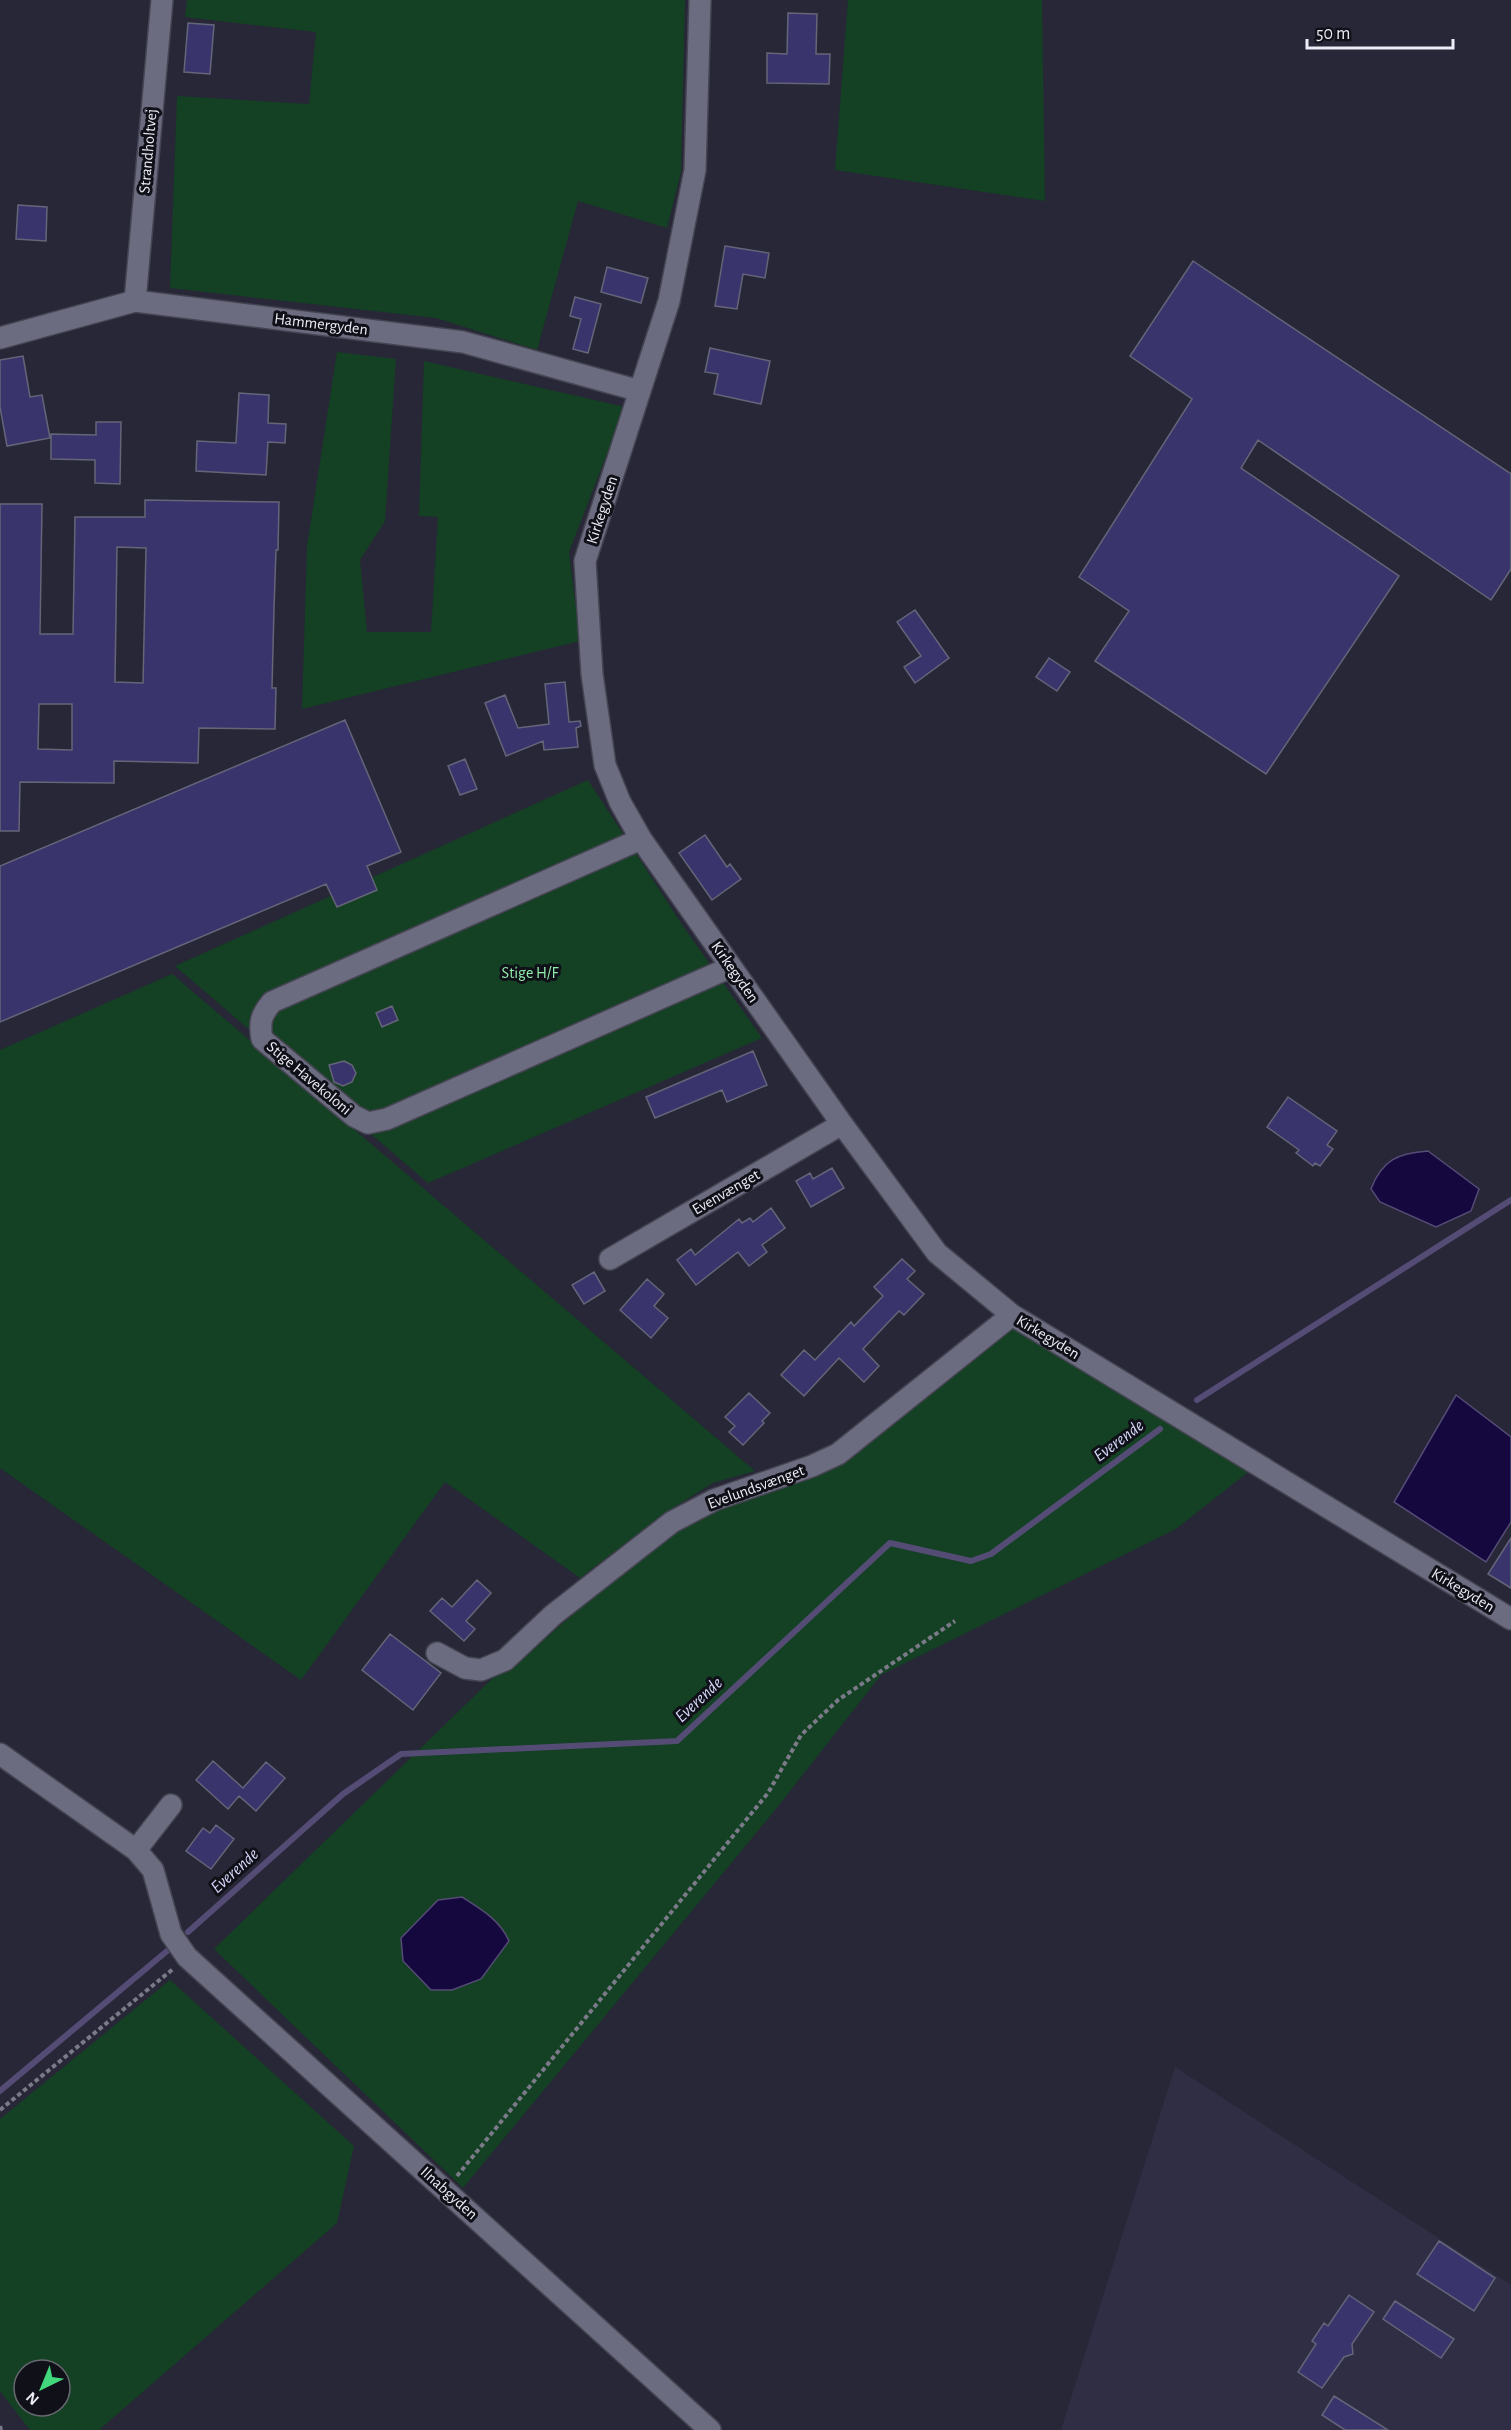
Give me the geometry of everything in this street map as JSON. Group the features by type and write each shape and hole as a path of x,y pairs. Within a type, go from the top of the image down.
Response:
{"street":[{"name":"Strandholtvej","path":"135,301 162,0"},
{"name":"Kirkegyden","path":"700,0 696,170 669,301 585,561 591,674 605,765 620,802 641,839 842,1124 937,1253 1012,1315 1511,1619"},
{"name":"Hammergyden","path":"0,338 135,301 463,342 640,391"},
{"name":"Stige Havekoloni","path":"641,839 272,1002 262,1014 259,1024 262,1039 354,1116 368,1123 387,1119 731,967"},
{"name":"Evenvænget","path":"610,1259 842,1124"},
{"name":"Evelundsvænget","path":"436,1653 465,1668 481,1670 504,1660 553,1615 672,1522 714,1500 812,1466 838,1454 1012,1315"},
{"name":"Ilnabgyden","path":"0,1754 136,1850 153,1869 171,1935 188,1957 710,2430"},
{"path":"136,1850 171,1805"}],"path":[{"path":"446,2190 768,1793 801,1735 838,1700 955,1622"},
{"path":"0,2109 188,1957"}],"shaded area":[{"path":"1428,1151 1479,1189 1471,1211 1436,1227 1380,1202 1371,1189 1380,1171 1392,1160 1408,1154"},
{"path":"1456,1395 1511,1437 1511,1522 1486,1562 1394,1502"},
{"path":"462,1897 495,1921 509,1941 481,1979 452,1990 431,1990 403,1961 401,1938 438,1900"},
{"path":"1175,2067 1511,2285 1511,2430 1061,2430"}],"green space":[{"path":"187,0 685,0 681,172 667,228 578,201 537,350 436,318 170,288 177,96 309,104 316,32 185,17"},
{"path":"848,0 1042,0 1045,201 835,170"},
{"path":"337,352 396,359 385,521 360,560 367,632 431,632 438,517 419,516 424,361 625,407 569,552 580,641 302,709 307,546"},
{"name":"Stige H/F","path":"588,780 683,926 762,1038 428,1183 175,966"},
{"path":"172,974 755,1471 713,1483 665,1513 580,1578 445,1482 301,1680 0,1468 0,1050"},
{"path":"1013,1328 1252,1469 1176,1529 881,1675 776,1809 463,2188 214,1949 499,1672 518,1662 605,1587 678,1531 729,1504 840,1465"},
{"path":"170,1980 354,2146 337,2223 99,2430 30,2430 21,2418 72,2418 72,2358 12,2358 12,2407 0,2391 0,2119"}],"building":[{"path":"788,13 817,14 816,54 830,54 829,84 767,83 767,53 787,54"},
{"path":"188,23 214,25 210,74 184,72"},
{"path":"18,205 47,207 46,241 16,239"},
{"path":"725,246 769,253 765,278 743,274 737,309 715,306"},
{"path":"1193,261 1511,474 1511,569 1491,600 1258,440 1241,468 1399,576 1266,774 1095,661 1129,611 1079,577 1192,399 1130,356"},
{"path":"607,267 648,278 641,303 601,292"},
{"path":"575,297 601,304 588,353 573,349 581,319 570,316"},
{"path":"710,348 770,361 761,404 714,394 718,374 705,372"},
{"path":"23,356 30,397 42,395 50,438 7,446 0,407 0,360"},
{"path":"239,393 269,395 268,423 286,424 285,443 268,442 266,475 196,471 197,441 236,443"},
{"path":"96,422 121,422 120,484 95,483 95,460 51,459 51,434 96,435"},
{"path":"145,500 279,502 272,688 276,688 275,729 199,728 198,763 114,761 114,783 20,782 19,831 0,831 0,504 42,504 40,634 73,634 75,517 145,517","holes":["117,547 146,548 143,683 115,682","39,704 72,704 72,750 38,749"]},
{"path":"915,610 949,658 915,683 904,667 921,656 897,622"},
{"path":"1049,658 1070,672 1057,691 1036,677"},
{"path":"565,682 569,722 580,721 581,726 576,728 578,747 544,750 543,741 506,756 485,703 505,695 518,728 549,724 545,684"},
{"path":"345,720 401,852 367,866 377,890 337,907 326,884 0,1022 0,866"},
{"path":"465,759 477,789 460,795 448,766"},
{"path":"705,835 727,867 730,864 741,879 712,900 679,853"},
{"path":"392,1006 398,1020 382,1027 376,1013"},
{"path":"753,1051 767,1085 727,1102 722,1090 655,1118 646,1097"},
{"path":"344,1061 352,1065 356,1073 352,1082 343,1086 334,1082 329,1065"},
{"path":"1288,1097 1337,1131 1327,1145 1333,1149 1320,1166 1315,1163 1313,1166 1296,1153 1299,1150 1267,1127"},
{"path":"832,1168 844,1188 811,1207 796,1181 810,1173 813,1179"},
{"path":"771,1208 785,1228 762,1245 767,1252 749,1266 738,1252 696,1285 677,1260 691,1249 695,1255 739,1219 742,1223 750,1218 753,1222"},
{"path":"902,1259 915,1271 907,1279 924,1294 904,1315 899,1311 863,1349 879,1366 864,1382 839,1358 804,1396 781,1375 804,1350 815,1360 851,1322 854,1326 883,1296 874,1287"},
{"path":"594,1272 605,1291 584,1304 572,1285"},
{"path":"647,1279 664,1294 654,1306 668,1318 651,1338 620,1310"},
{"path":"749,1393 770,1413 762,1421 764,1423 743,1445 729,1432 735,1426 725,1417"},
{"path":"1511,1538 1511,1588 1488,1574"},
{"path":"477,1580 491,1593 466,1621 475,1629 464,1641 430,1611 442,1598 452,1607"},
{"path":"390,1634 441,1673 413,1710 362,1670"},
{"path":"213,1761 243,1788 266,1762 285,1778 256,1811 239,1796 228,1809 196,1780"},
{"path":"216,1825 234,1839 211,1869 186,1851 203,1828 210,1833"},
{"path":"1439,2241 1495,2278 1474,2311 1417,2274"},
{"path":"1349,2295 1374,2312 1352,2344 1353,2354 1344,2357 1322,2388 1298,2372 1316,2344 1312,2341 1324,2323 1328,2326"},
{"path":"1395,2301 1454,2339 1441,2358 1383,2319"},
{"path":"1334,2396 1388,2430 1345,2430 1322,2415"}],"waterway":[{"name":"Everende","path":"1197,1400 1511,1200"},
{"name":"Everende","path":"188,1932 343,1794 401,1754 677,1741 890,1543 971,1561 991,1554 1160,1429"},
{"name":"Everende","path":"0,2091 167,1951"}]}
